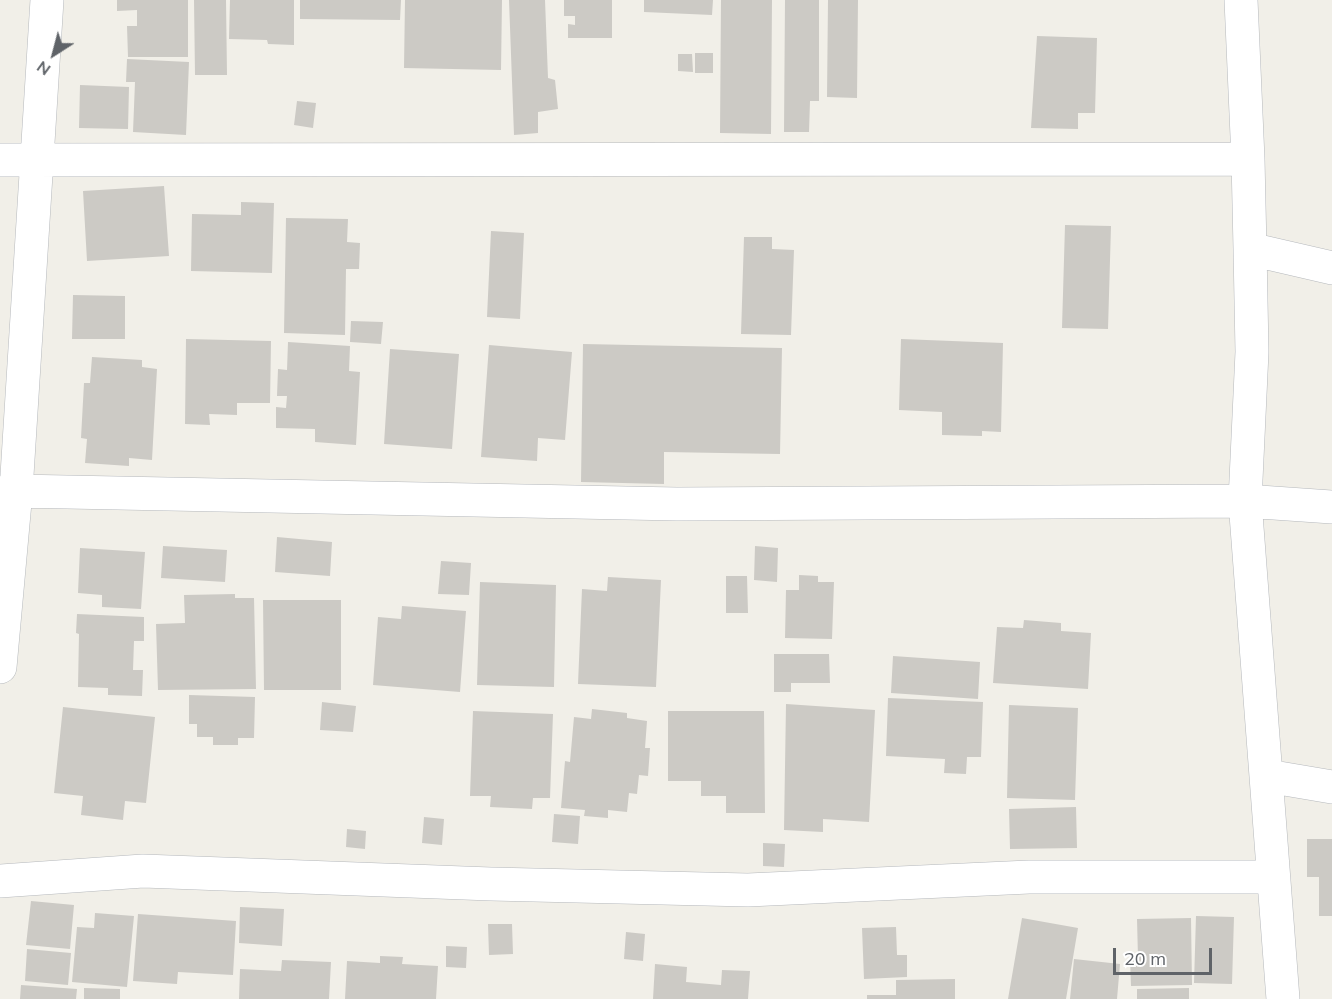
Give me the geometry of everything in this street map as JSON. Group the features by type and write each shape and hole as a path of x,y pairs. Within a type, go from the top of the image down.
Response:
{"street":[{"path":"0,667 8,492 38,159 47,0"},
{"path":"1240,0 1248,159 1252,352 1245,501 1283,999"},
{"path":"0,160 1248,159"},
{"path":"1250,249 1332,268"},
{"path":"8,492 677,504 1245,501 1332,507"},
{"path":"1267,776 1332,787"},
{"path":"0,881 143,871 491,884 748,890 1029,878 1272,877"}],"building":[{"path":"117,0 188,0 188,57 128,57 127,26 137,26 137,10 117,11"},
{"path":"194,0 226,0 227,75 195,75"},
{"path":"230,0 294,0 294,45 268,44 267,40 229,39"},
{"path":"300,0 401,0 400,20 300,19"},
{"path":"405,0 502,0 501,70 404,68"},
{"path":"509,0 545,0 548,78 555,80 558,109 538,112 538,133 514,135"},
{"path":"564,0 612,0 612,38 568,38 568,24 575,25 575,16 564,16"},
{"path":"644,0 713,0 712,15 644,12"},
{"path":"721,0 772,0 771,134 720,133"},
{"path":"785,0 819,0 819,101 810,101 809,132 784,132"},
{"path":"828,0 858,0 857,98 827,97"},
{"path":"1037,36 1097,38 1095,113 1078,113 1078,129 1031,128"},
{"path":"695,53 713,53 713,73 695,73"},
{"path":"678,54 692,54 693,72 678,71"},
{"path":"127,59 189,62 186,135 133,132 135,82 126,82"},
{"path":"80,85 129,87 128,129 79,128"},
{"path":"297,101 316,103 313,128 294,125"},
{"path":"164,186 169,256 87,261 83,191"},
{"path":"241,202 274,203 272,273 191,271 192,214 241,215"},
{"path":"286,218 348,219 347,242 360,243 359,269 346,269 345,335 284,333"},
{"path":"1065,225 1111,226 1108,329 1062,328"},
{"path":"491,231 524,233 520,319 487,317"},
{"path":"744,237 772,237 772,249 794,250 791,335 741,334"},
{"path":"73,295 125,296 125,339 72,339"},
{"path":"351,321 383,322 381,344 350,342"},
{"path":"186,339 271,341 270,403 237,403 237,415 209,414 210,425 185,424"},
{"path":"901,339 1003,343 1001,432 982,431 982,436 942,435 942,412 899,410"},
{"path":"288,342 350,346 349,371 360,372 356,445 315,442 315,429 276,428 276,407 286,408 287,396 277,396 278,369 287,370"},
{"path":"583,344 782,348 780,454 664,452 664,484 581,482"},
{"path":"489,345 572,352 565,440 538,438 537,461 481,457"},
{"path":"390,349 459,354 452,449 384,444"},
{"path":"92,357 142,360 142,367 157,369 152,460 129,458 129,466 85,463 87,439 81,438 84,383 90,383"},
{"path":"277,537 332,542 330,576 275,572"},
{"path":"163,546 227,550 225,582 161,578"},
{"path":"755,546 778,548 777,582 754,580"},
{"path":"80,548 145,552 141,609 102,607 102,595 78,593"},
{"path":"441,561 471,563 469,595 438,594"},
{"path":"799,575 818,576 818,582 834,582 832,639 785,638 786,590 799,590"},
{"path":"726,576 747,576 748,613 726,613"},
{"path":"608,577 661,580 656,687 578,684 582,589 607,591"},
{"path":"480,582 556,585 554,687 477,685"},
{"path":"235,594 235,598 254,598 256,689 158,690 156,624 185,623 184,595"},
{"path":"263,600 341,600 341,690 264,690"},
{"path":"402,606 466,611 460,692 373,685 378,617 401,619"},
{"path":"77,614 144,617 144,641 134,641 133,670 143,670 142,696 108,695 108,688 78,687"},
{"path":"1024,620 1061,623 1061,631 1091,633 1088,689 993,683 997,627 1023,628"},
{"path":"774,654 829,654 830,683 791,683 791,692 774,692"},
{"path":"893,656 980,662 978,699 891,693"},
{"path":"189,695 255,697 254,738 238,738 238,745 213,745 213,737 197,737 197,724 189,724"},
{"path":"888,698 983,702 981,757 967,757 966,774 944,773 945,759 886,756"},
{"path":"322,702 356,706 353,732 320,730"},
{"path":"786,704 875,710 869,822 823,819 823,832 784,830"},
{"path":"1009,705 1078,708 1075,800 1007,798"},
{"path":"63,707 155,717 146,803 125,801 123,820 81,815 83,796 54,793"},
{"path":"592,709 627,713 627,718 647,721 645,748 650,748 648,776 639,775 637,794 629,793 627,812 608,810 608,818 584,816 585,810 561,808 565,761 570,762 574,717 591,719"},
{"path":"473,711 553,714 550,798 533,798 532,809 490,807 491,796 470,796"},
{"path":"668,711 764,711 765,813 726,813 726,796 701,796 701,781 668,781"},
{"path":"1076,807 1077,848 1010,849 1009,809"},
{"path":"554,814 580,816 578,844 552,842"},
{"path":"424,817 444,819 442,845 422,843"},
{"path":"347,829 366,831 365,849 346,847"},
{"path":"1307,839 1332,839 1332,916 1319,916 1319,877 1307,877"},
{"path":"763,843 785,844 784,867 763,866"},
{"path":"31,901 74,905 70,949 26,945"},
{"path":"240,907 284,909 282,946 239,943"},
{"path":"95,913 134,916 127,987 72,982 77,927 94,928"},
{"path":"138,914 236,921 233,975 178,972 177,984 133,981"},
{"path":"1196,916 1234,917 1232,984 1194,983"},
{"path":"1022,918 1078,928 1066,999 1008,999"},
{"path":"1191,918 1192,985 1131,986 1130,958 1138,958 1137,919"},
{"path":"488,924 512,924 513,954 489,955"},
{"path":"896,927 897,955 907,955 907,977 864,979 862,928"},
{"path":"626,932 645,934 643,961 624,959"},
{"path":"446,946 467,947 466,968 446,967"},
{"path":"27,949 71,953 68,985 25,981"},
{"path":"380,956 403,957 402,964 438,966 436,999 345,999 347,961 380,963"},
{"path":"1074,959 1120,964 1117,999 1070,999"},
{"path":"282,960 331,962 329,999 239,999 240,969 281,971"},
{"path":"655,964 687,967 686,982 721,985 722,970 750,971 748,999 653,999"},
{"path":"955,979 955,999 867,999 867,995 896,995 896,980"},
{"path":"21,985 77,989 76,999 20,999"},
{"path":"84,988 120,989 120,999 84,999"},
{"path":"1189,988 1189,999 1137,999 1137,989"}]}
